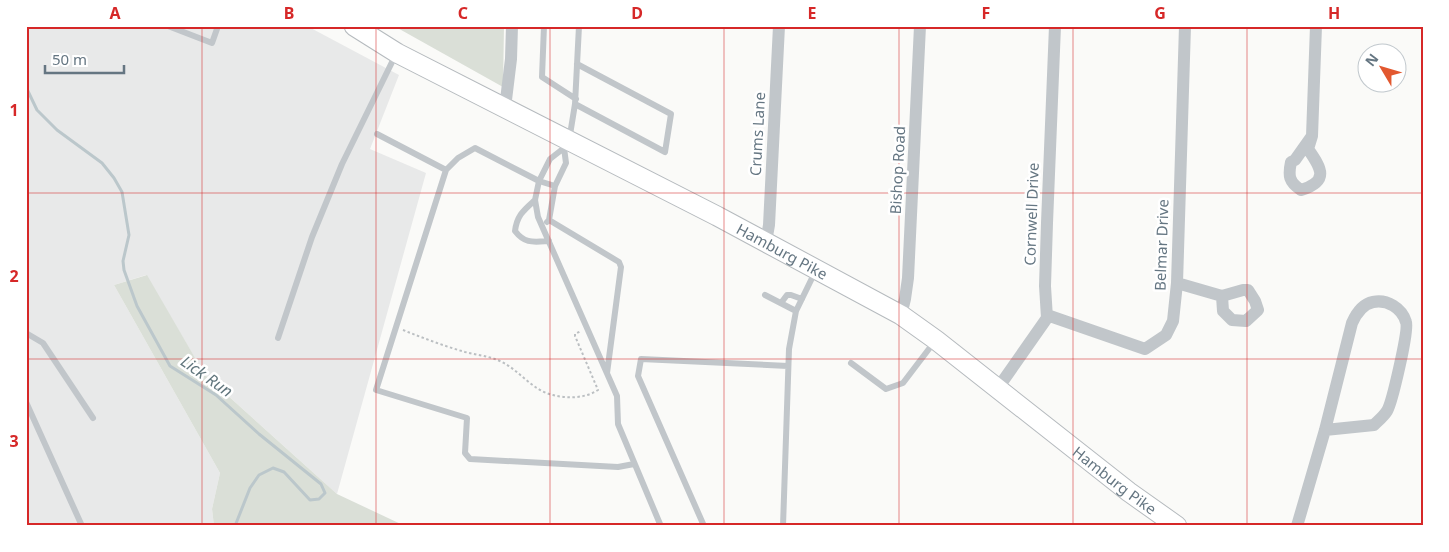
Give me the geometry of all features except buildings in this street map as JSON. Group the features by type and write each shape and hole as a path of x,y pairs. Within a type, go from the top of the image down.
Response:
{"main road":[{"name":"Hamburg Pike","path":"354,26 397,53 505,108 566,145 766,242 901,316 936,340 1129,492 1177,526"}],"street":[{"path":"505,108 511,59 512,26"},
{"name":"Crums Lane","path":"766,242 769,225 779,26"},
{"name":"Bishop Road","path":"901,316 908,278 920,26"},
{"name":"Cornwell Drive","path":"1047,315 1045,286 1055,26"},
{"name":"Belmar Drive","path":"1047,315 1145,349 1166,335 1173,321 1177,283 1185,26"},
{"path":"1312,136 1316,26"},
{"path":"1177,283 1222,296"},
{"path":"1297,526 1325,430 1352,322 1358,311 1373,302 1392,304 1402,312 1407,323 1406,341 1388,410 1374,426 1325,430"},
{"path":"998,388 1047,318 1047,315"}],"lane":[{"path":"168,26 212,43 218,26"},
{"path":"544,26 542,78 575,101 665,152 671,114 577,64"},
{"path":"544,227 549,220 555,186 566,163 566,145 575,101 579,26"},
{"path":"278,338 316,228 342,164 397,53"},
{"path":"377,134 446,170"},
{"path":"566,145 550,159 539,181 535,200 538,217 617,396 618,424 660,524"},
{"path":"555,186 539,181 475,148 458,158 446,170 376,390 467,418 464,453 470,459 618,467 634,464"},
{"path":"535,200 520,212 516,220 515,231 520,238 528,242 549,241"},
{"path":"549,220 619,262 621,267 607,373"},
{"path":"783,526 789,349 796,311 817,269"},
{"path":"765,295 796,311"},
{"path":"781,303 787,295 802,299"},
{"path":"26,333 43,343 93,418"},
{"path":"851,363 886,389 893,388 903,383 936,340"},
{"path":"704,526 638,376 641,359 788,366"},
{"path":"26,402 82,526"}],"path":[{"path":"396,327 462,351 502,362 543,392 567,397 586,395 598,390 575,336 576,332 587,328"}],"shaded area":[{"path":"26,26 307,26 399,75 370,149 426,173 337,494 205,375 146,275 114,285 220,473 212,509 214,526 26,526"},
{"path":"394,26 504,26 503,87"},
{"path":"147,275 205,375 337,494 405,526 214,526 212,509 220,473 114,285"}],"waterway":[{"name":"Lick Run","path":"26,87 37,110 57,130 102,163 122,192 129,235 123,261 124,270 137,306 170,366 216,395 259,434 321,484 325,493 319,499 310,500 284,472 273,468 259,475 250,488 235,526"}]}
